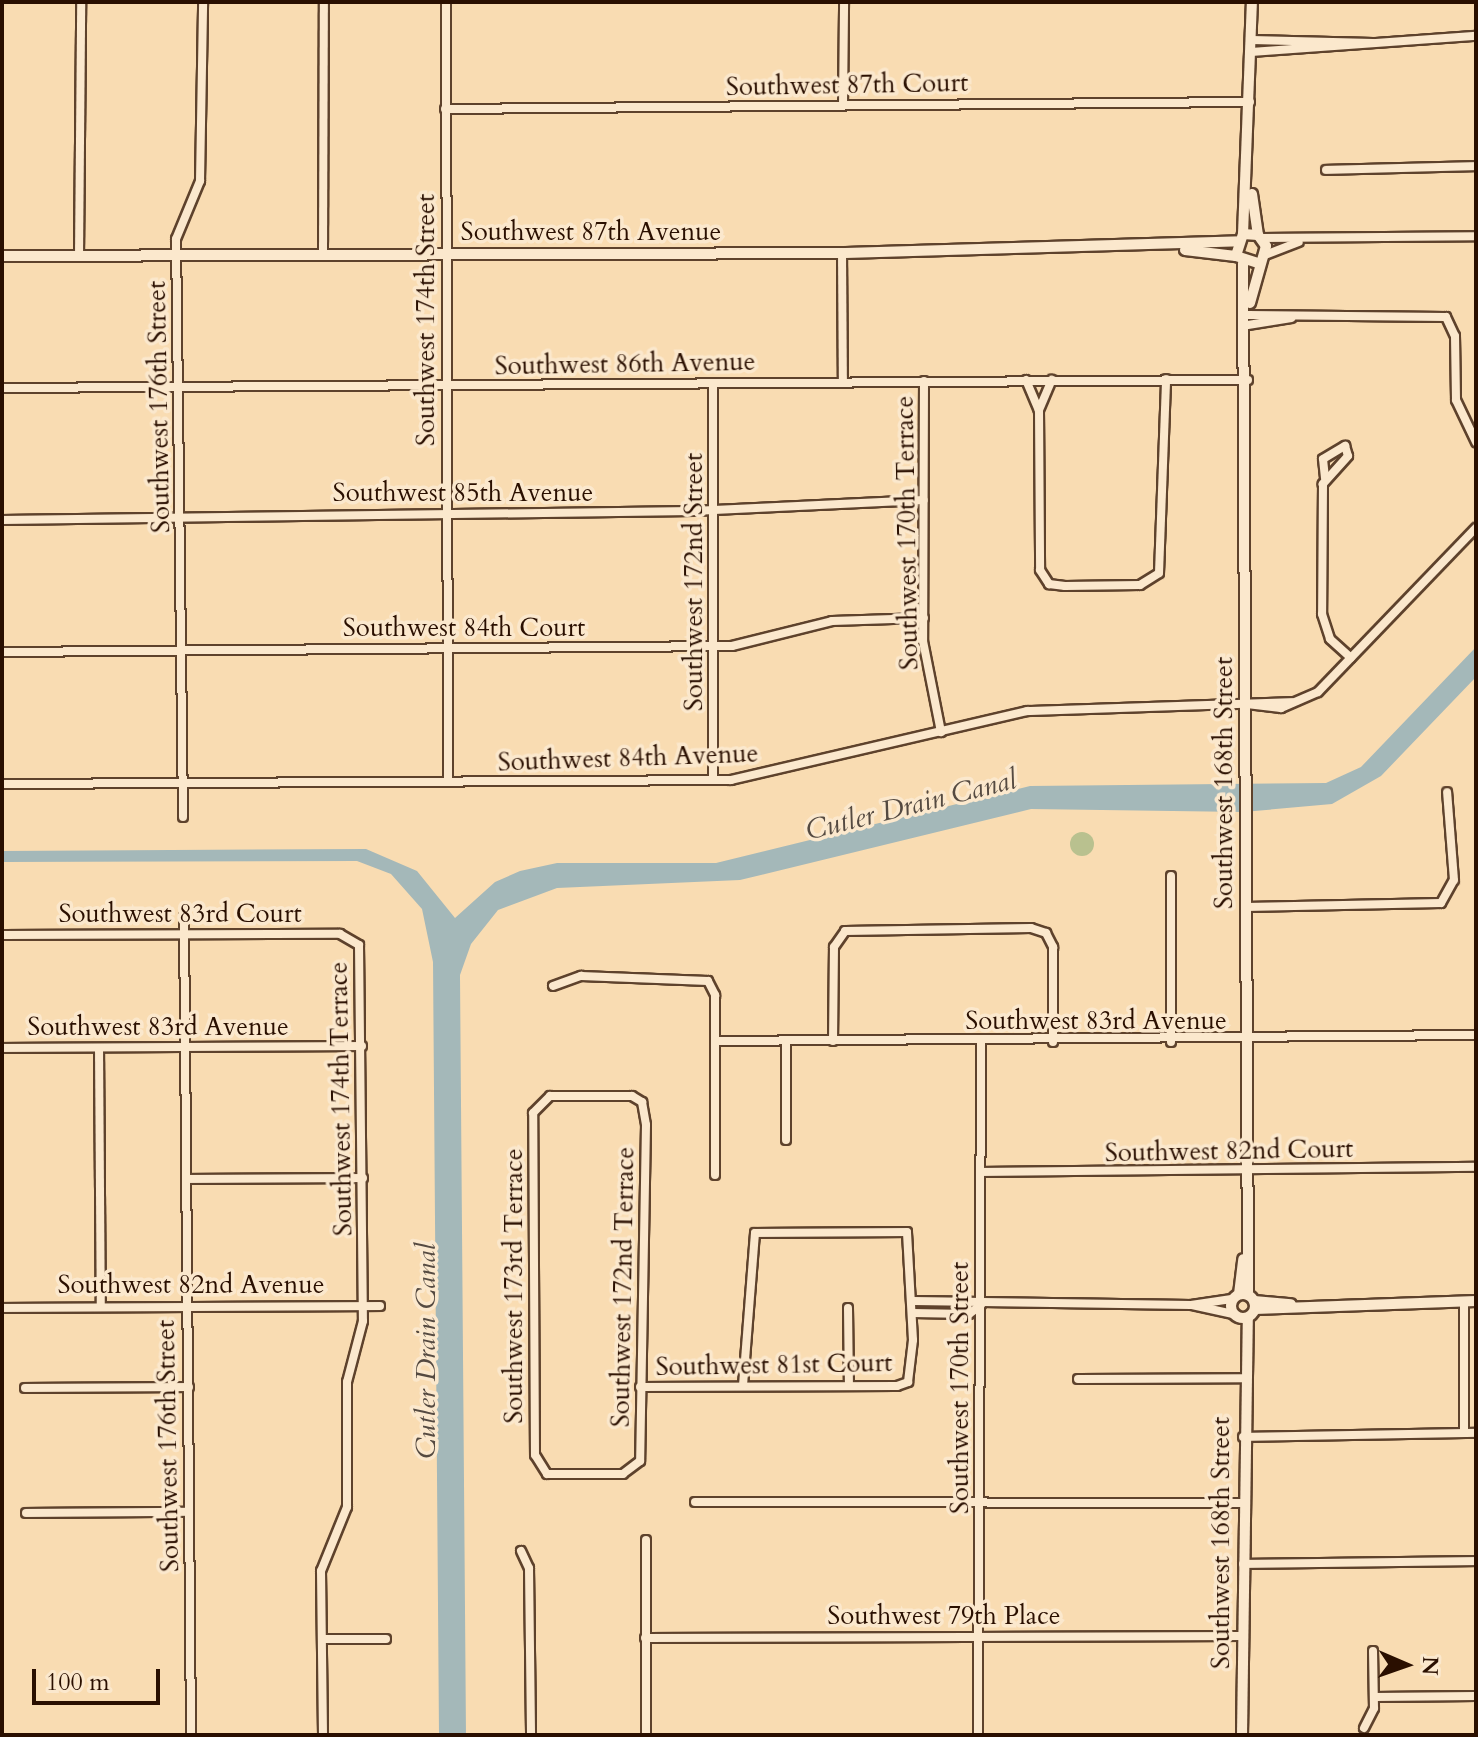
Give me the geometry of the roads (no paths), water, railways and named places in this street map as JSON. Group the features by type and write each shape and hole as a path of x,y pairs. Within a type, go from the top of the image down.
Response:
{"street":[{"path":"79,256 81,2"},
{"name":"Southwest 176th Street","path":"183,817 176,255 202,170 203,2"},
{"path":"323,255 324,2"},
{"name":"Southwest 174th Street","path":"446,2 448,781"},
{"path":"843,105 844,2"},
{"path":"1240,238 1249,187 1252,2"},
{"path":"1251,46 1373,43 1476,36"},
{"name":"Southwest 87th Court","path":"445,109 1250,102"},
{"path":"1326,170 1476,166"},
{"path":"1249,187 1262,259 1299,242"},
{"path":"1260,236 1299,242 1476,236"},
{"name":"Southwest 87th Avenue","path":"2,256 842,253 1179,248 1260,236"},
{"name":"Southwest 168th Street","path":"1240,238 1239,259 1248,316 1242,1735"},
{"name":"Southwest 87th Avenue","path":"1179,248 1239,259 1262,259"},
{"path":"842,253 843,382"},
{"name":"Southwest 168th Street","path":"1248,316 1262,259"},
{"path":"1248,316 1446,317 1455,336 1456,400 1476,442"},
{"path":"1026,380 1039,410 1046,581 1140,585 1159,573 1166,379"},
{"path":"1039,410 1052,380"},
{"name":"Southwest 86th Avenue","path":"2,388 1248,380"},
{"name":"Southwest 170th Terrace","path":"924,381 924,618 941,732"},
{"name":"Southwest 172nd Street","path":"713,383 713,780"},
{"path":"1325,478 1322,614 1330,639 1351,658"},
{"name":"Southwest 85th Avenue","path":"2,520 714,510 924,500"},
{"path":"1246,704 1292,702 1318,692 1476,528"},
{"name":"Southwest 84th Court","path":"2,652 714,646 751,644 844,619 924,618"},
{"name":"Southwest 84th Avenue","path":"2,784 713,780 766,775 1039,710 1246,704"},
{"path":"1246,907 1445,900 1454,880 1447,792"},
{"path":"1171,876 1171,1042"},
{"name":"Southwest 176th Street","path":"184,917 191,1735"},
{"path":"833,1041 834,947 841,933 1031,928 1050,937 1053,1042"},
{"name":"Southwest 83rd Court","path":"2,935 340,934 356,940"},
{"name":"Southwest 174th Terrace","path":"323,1735 322,1562 347,1507 347,1382 362,1340 362,1046 356,940"},
{"path":"553,986 581,976 708,981 715,1041 715,1175"},
{"name":"Southwest 83rd Avenue","path":"715,1041 1171,1042 1476,1035"},
{"path":"786,1041 786,1140"},
{"name":"Southwest 170th Street","path":"978,1735 983,1172 981,1041"},
{"name":"Southwest 83rd Avenue","path":"2,1048 362,1046"},
{"path":"99,1048 101,1307"},
{"name":"Southwest 172nd Terrace","path":"538,1102 584,1095 642,1102 640,1387 634,1471"},
{"name":"Southwest 173rd Terrace","path":"538,1102 540,1469 634,1471"},
{"name":"Southwest 82nd Court","path":"983,1172 1476,1167"},
{"path":"186,1179 363,1178"},
{"path":"743,1386 755,1233 907,1232 913,1313 969,1314 981,1305"},
{"path":"913,1301 969,1299 981,1305 1243,1306 1476,1301"},
{"path":"1464,1301 1464,1433"},
{"path":"1191,1305 1243,1306"},
{"name":"Southwest 82nd Avenue","path":"2,1308 380,1306"},
{"path":"848,1308 849,1386"},
{"name":"Southwest 81st Court","path":"640,1387 849,1386 908,1382 913,1313"},
{"path":"1078,1379 1244,1378"},
{"path":"25,1388 189,1387"},
{"path":"1243,1437 1476,1433"},
{"path":"695,1502 1243,1503"},
{"path":"26,1513 189,1512"},
{"path":"646,1540 646,1735"},
{"path":"521,1551 529,1568 531,1735"},
{"path":"1243,1564 1476,1561"},
{"name":"Southwest 79th Place","path":"645,1638 1242,1636"},
{"path":"322,1639 386,1639"},
{"path":"1364,1728 1375,1697 1373,1651"},
{"path":"1375,1697 1476,1696"}],"water label":[{"name":"Cutler Drain Canal","path":"911,805"},
{"name":"Cutler Drain Canal","path":"426,1351"}]}
